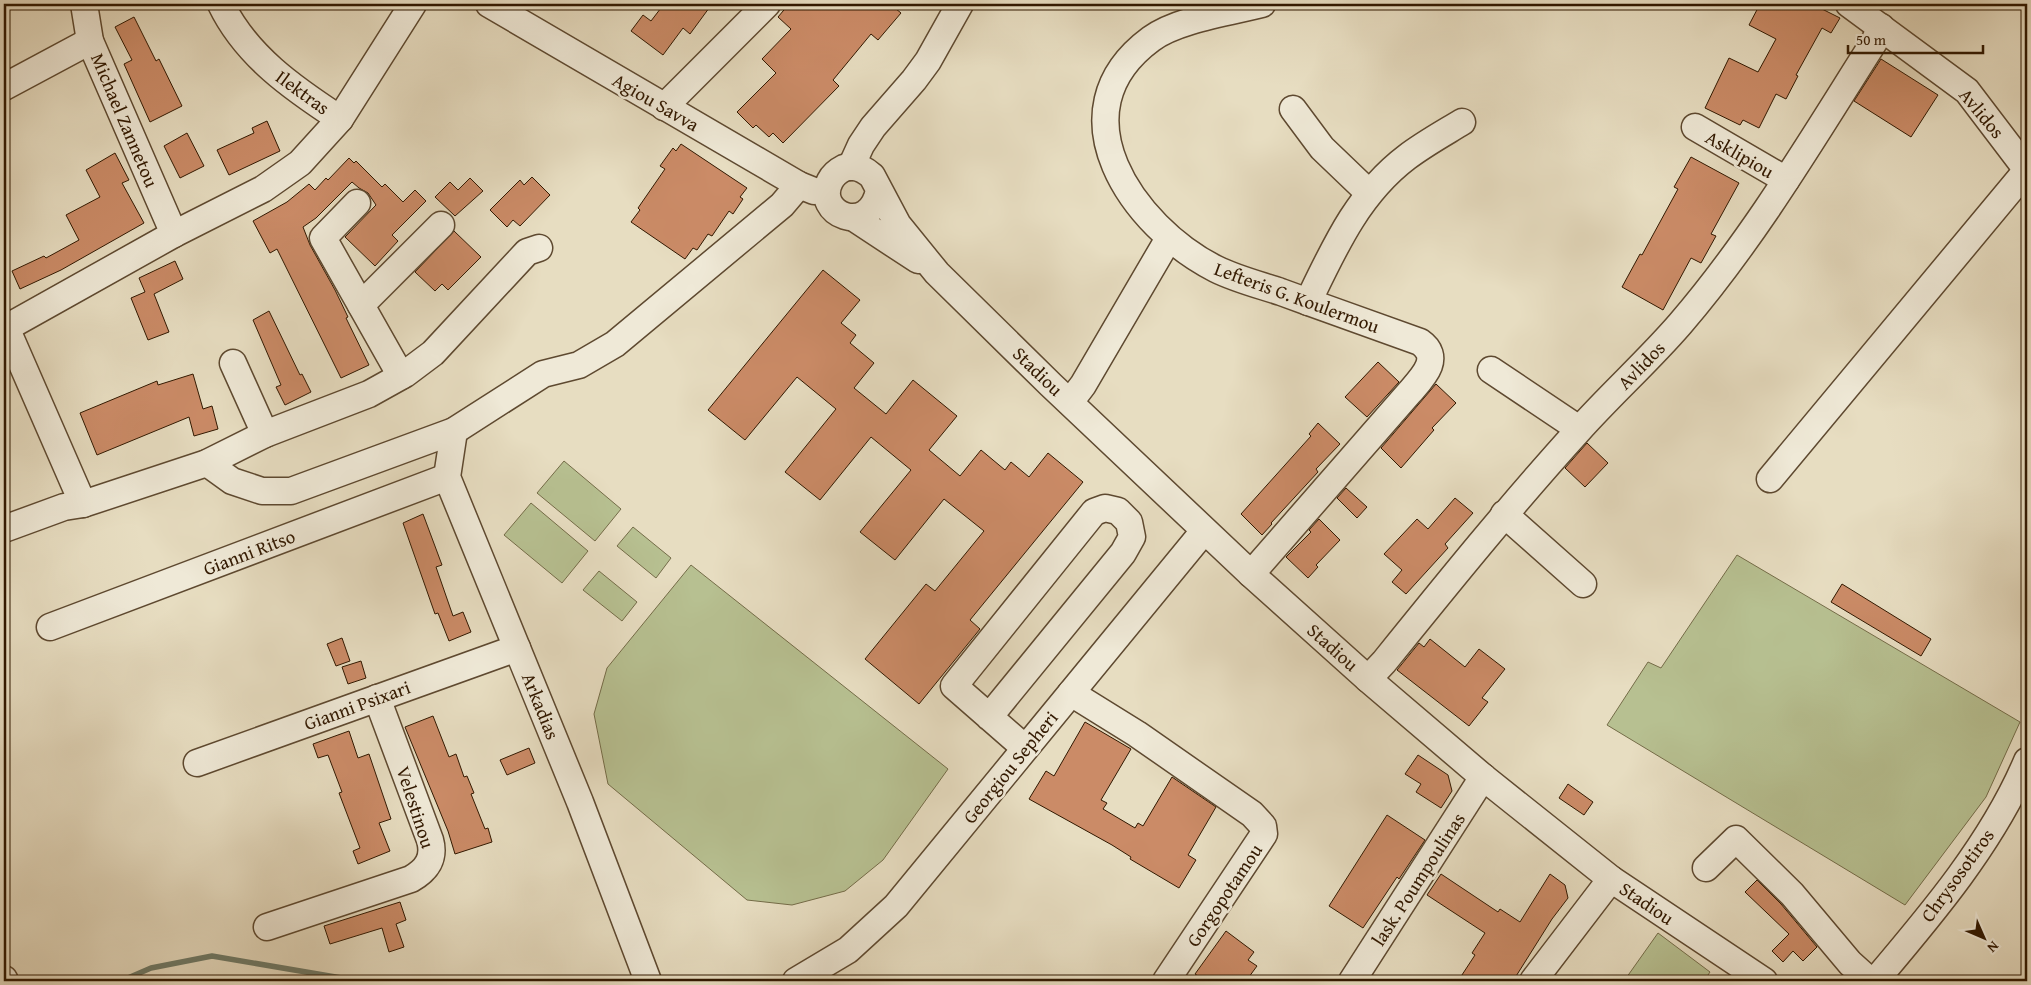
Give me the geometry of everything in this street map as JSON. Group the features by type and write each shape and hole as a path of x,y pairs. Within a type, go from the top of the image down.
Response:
{"street":[{"name":"Michael Zannetou","path":"84,4 90,41 174,234"},
{"name":"Ilektras","path":"221,4 228,18 240,34 274,71 296,90 340,119 413,4"},
{"name":"Agiou Savva","path":"488,4 799,185 827,195"},
{"path":"664,107 767,4"},
{"path":"851,167 861,145 873,127 928,61 960,4"},
{"name":"Lefteris G. Koulermou","path":"1251,574 1409,393 1424,374 1429,364 1429,352 1420,342 1217,269 1186,250 1169,238 1149,218 1119,174 1106,141 1105,109 1110,90 1118,73 1133,54 1152,38 1176,26 1262,4"},
{"name":"Avlidos","path":"1770,479 2027,170 1967,91 1849,4"},
{"name":"Avlidos","path":"1368,679 1384,662 1504,514 1580,429 1680,325 1725,267 1786,180 1874,42 1881,27"},
{"path":"4,87 90,41"},
{"path":"1293,109 1322,148 1369,193"},
{"path":"82,504 5,325 174,234 263,189 300,163 340,119"},
{"path":"1308,302 1351,218 1369,193 1406,157 1462,122"},
{"name":"Asklipiou","path":"1695,127 1786,180"},
{"path":"851,167 866,171 872,176 879,190 874,206 862,216 854,218 839,214 833,208 827,195 828,186 836,172 851,167"},
{"path":"207,463 232,481 262,491 291,491 454,430 542,374 579,365 615,344 782,205 799,185"},
{"name":"Stadiou","path":"879,190 898,225 937,273 1204,531 1368,679 1484,777 1611,879 1764,981"},
{"path":"357,203 323,238 401,376"},
{"name":"Stadiou","path":"854,218 937,273"},
{"path":"360,305 441,225"},
{"path":"1070,402 1083,384 1169,238"},
{"path":"4,529 64,507 82,504 207,463 265,434 369,394 401,376 432,353 527,252 539,248"},
{"path":"234,363 265,434"},
{"path":"1491,370 1580,429"},
{"path":"447,477 454,430"},
{"name":"Gianni Ritso","path":"50,627 447,477"},
{"name":"Arkadias","path":"447,477 580,802 648,981"},
{"path":"989,717 1123,553 1132,537 1129,522 1118,511 1105,508 1094,512 954,686 989,717 1026,748"},
{"path":"1504,514 1583,584"},
{"name":"Georgiou Sepheri","path":"796,981 848,950 896,906 1204,531"},
{"name":"Gianni Psixari","path":"197,763 517,648"},
{"name":"Gorgopotamou","path":"1070,693 1137,734 1252,814 1263,826 1264,834 1166,981"},
{"name":"Velestinou","path":"268,926 411,879 421,873 428,864 432,852 430,840 377,698"},
{"name":"Chrysosotiros","path":"1875,981 1919,928 1981,846 2004,808 2027,762"},
{"name":"lask. Poumpoulinas","path":"1352,981 1484,777"},
{"path":"1706,868 1736,839 1792,894 1850,963 1870,981"},
{"path":"1533,981 1611,879"}],"green space":[{"path":"564,461 621,509 595,541 537,493"},
{"path":"531,503 588,551 562,583 504,535"},
{"path":"633,527 671,558 656,578 617,546"},
{"path":"1737,555 2020,722 1986,797 1905,905 1607,725 1648,662 1661,668"},
{"path":"691,565 948,769 883,860 845,891 792,905 747,900 608,784 594,714 607,668"},
{"path":"599,571 637,602 622,621 583,590"},
{"path":"1658,933 1710,972 1704,981 1624,981"}],"building":[{"path":"664,4 712,4 690,34 683,28 663,55 631,31 643,15 651,21"},
{"path":"789,4 890,4 901,13 878,40 871,34 833,80 839,86 783,143 773,133 769,137 756,125 753,128 737,112 776,73 762,59 791,29 778,17"},
{"path":"1760,4 1812,4 1840,18 1831,33 1822,28 1796,75 1798,76 1786,99 1776,94 1759,128 1743,120 1740,125 1705,108 1729,58 1758,72 1776,39 1749,25"},
{"path":"134,17 156,61 159,59 182,106 150,122 124,64 132,60 115,27"},
{"path":"1881,59 1938,95 1911,137 1854,101"},
{"path":"267,121 280,151 229,175 217,150 254,133 252,128"},
{"path":"187,133 204,166 180,178 164,146"},
{"path":"681,144 747,188 740,197 743,199 733,214 729,211 712,236 708,234 697,250 693,248 685,259 631,222 640,210 638,208 665,169 660,166 673,148 676,151"},
{"path":"115,153 129,180 122,183 144,223 61,270 20,289 12,271 44,256 46,258 79,240 66,215 100,197 86,170"},
{"path":"1691,157 1739,183 1711,234 1716,236 1701,263 1691,258 1663,310 1622,287 1678,189 1674,187"},
{"path":"349,158 354,163 356,161 382,187 385,184 403,202 415,190 426,201 392,235 398,241 375,266 345,237 376,205 368,193 352,182 316,218 303,227 310,245 348,317 346,318 369,365 341,378 277,249 270,253 253,221 287,202 309,184 315,190 326,178 328,180"},
{"path":"532,177 550,195 520,226 513,220 507,227 490,210 520,180 524,185"},
{"path":"470,178 483,191 455,216 435,197 450,182 458,190"},
{"path":"454,231 481,257 448,290 442,284 435,291 415,272"},
{"path":"175,261 183,279 154,294 169,332 148,340 131,298 145,292 139,278"},
{"path":"823,270 860,300 841,323 856,335 850,343 874,363 854,388 886,414 913,380 957,416 929,450 960,476 981,450 1005,470 1011,462 1029,477 1048,453 1083,482 970,620 980,629 919,704 865,659 926,584 935,591 984,531 944,499 895,560 860,532 911,470 871,437 820,500 785,472 836,409 797,377 745,440 708,410"},
{"path":"269,311 300,375 302,374 311,392 285,405 276,387 281,385 253,320"},
{"path":"1378,362 1399,382 1367,417 1345,397"},
{"path":"193,374 203,409 212,406 218,429 194,436 189,417 97,455 80,413 157,381 158,385"},
{"path":"1436,384 1456,403 1432,428 1434,430 1401,468 1381,448"},
{"path":"1318,423 1340,444 1316,469 1318,472 1262,535 1241,514 1311,436 1309,434"},
{"path":"1587,443 1608,463 1585,487 1565,468"},
{"path":"1346,488 1367,507 1357,518 1337,498"},
{"path":"1455,498 1473,513 1445,544 1448,548 1406,594 1392,582 1402,570 1384,554 1417,519 1428,529"},
{"path":"423,514 442,565 436,567 453,616 463,612 471,632 449,641 438,613 435,614 403,523"},
{"path":"1319,519 1340,540 1316,565 1318,567 1308,578 1286,557 1311,532 1309,530"},
{"path":"1842,584 1931,639 1921,656 1831,602"},
{"path":"342,638 350,661 336,666 327,644"},
{"path":"1430,639 1465,667 1479,649 1505,669 1482,698 1488,702 1469,726 1397,670 1419,643 1424,647"},
{"path":"361,661 366,678 348,684 342,667"},
{"path":"433,716 449,757 456,754 464,777 467,776 474,793 471,794 485,829 488,828 492,842 455,854 448,831 405,727"},
{"path":"1085,722 1131,749 1101,800 1107,803 1103,809 1135,828 1138,823 1143,826 1172,777 1216,807 1188,855 1196,860 1179,888 1130,859 1131,857 1112,845 1029,799 1046,771 1054,776"},
{"path":"349,731 358,758 369,754 391,819 379,823 390,851 358,864 353,851 360,848 339,793 342,792 328,755 318,758 313,744"},
{"path":"529,748 535,763 507,775 500,760"},
{"path":"1418,755 1448,775 1452,791 1441,808 1416,792 1421,784 1405,774"},
{"path":"1568,784 1593,802 1584,815 1559,798"},
{"path":"1387,815 1425,840 1399,879 1397,877 1363,928 1329,906"},
{"path":"1441,874 1498,912 1500,909 1520,922 1550,874 1565,885 1568,898 1552,919 1513,981 1458,981 1475,955 1472,953 1485,933 1427,895"},
{"path":"1757,880 1781,904 1817,947 1803,961 1793,951 1783,962 1772,951 1789,934 1745,892"},
{"path":"400,902 406,920 396,924 404,947 389,952 382,928 330,944 324,926"},
{"path":"1226,931 1254,952 1248,960 1257,966 1246,981 1206,981 1195,974"}],"waterway":[{"path":"121,981 151,968 212,956 359,981"}]}
